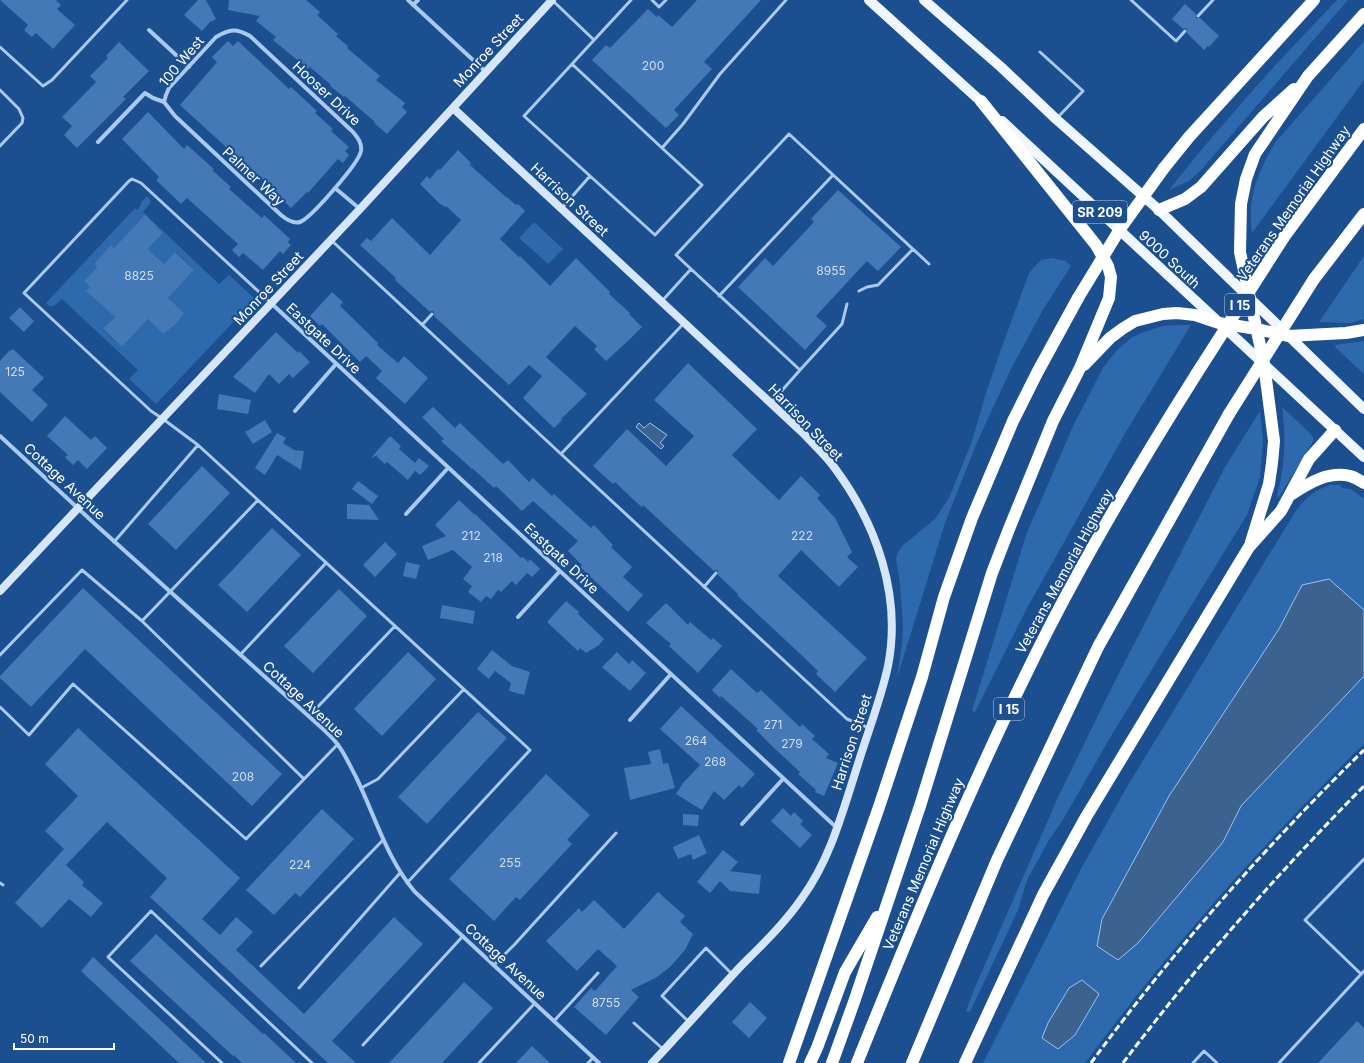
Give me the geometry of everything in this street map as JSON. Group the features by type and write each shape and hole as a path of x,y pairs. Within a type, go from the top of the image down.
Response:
{"highway":[{"path":"788,1063 922,677 944,597 972,518 1013,421 1040,367 1078,298 1120,229 1164,168 1189,137 1314,0"},
{"path":"1159,210 1185,199 1201,187 1263,117 1308,76 1364,14"},
{"path":"1249,547 1269,484 1274,441 1264,364 1240,252 1240,204 1254,154 1308,76"},
{"path":"832,1063 920,806 992,573 1053,421 1080,368 1109,298 1111,278 1108,266 1096,246 981,101"},
{"name":"Veterans Memorial Highway","path":"857,1063 949,841 979,773 1031,664 1088,555 1149,448 1284,238 1364,129"},
{"path":"912,1063 997,860 1098,647 1229,414 1314,279 1364,214"},
{"path":"1080,368 1110,338 1135,321 1163,314 1177,313 1195,315 1219,323 1288,336 1346,333 1364,330"},
{"path":"965,1063 1043,895 1082,823 1249,547 1281,511 1309,459 1335,430"},
{"path":"1290,495 1312,481 1327,476 1350,476 1364,483"},
{"path":"810,1063 845,972 891,892"}],"main road":[{"name":"9000 South","path":"869,0 981,101 1364,457"},
{"name":"9000 South","path":"924,0 1001,67 1056,119 1159,210 1364,409"}],"street":[{"path":"408,0 486,72"},
{"path":"413,5 418,0"},
{"name":"Monroe Street","path":"0,591 272,304 552,0"},
{"name":"100 West","path":"98,142 145,93 164,102 169,88 216,37 224,32 234,29"},
{"name":"Hooser Drive","path":"234,29 250,36 353,132 360,141 361,151 358,159 335,188"},
{"path":"149,30 189,67"},
{"name":"Palmer Way","path":"164,102 175,116 290,222 300,222 309,216 335,188"},
{"name":"Harrison Street","path":"453,108 804,434 833,466 856,500 874,537 884,568 890,601 892,634 886,671 880,696 828,853 816,878 802,900 652,1063"},
{"path":"335,188 360,209"},
{"name":"Eastgate Drive","path":"272,304 837,828"},
{"path":"295,411 336,364"},
{"name":"Cottage Avenue","path":"0,436 114,542 309,716 338,744 361,788 383,840 400,873 407,883 599,1063"},
{"path":"406,514 448,468"},
{"path":"518,617 560,571"},
{"path":"630,720 671,674"},
{"path":"742,824 783,779"}],"lane":[{"path":"0,47 43,86 52,80 127,0"},
{"path":"552,0 594,40"},
{"path":"572,64 702,185 655,235 524,116 631,0"},
{"path":"652,0 659,7 666,0"},
{"path":"662,148 683,124 720,74 786,0"},
{"path":"1131,0 1176,41 1185,31"},
{"path":"1198,16 1213,0"},
{"path":"1040,52 1083,91 1056,119"},
{"path":"0,90 19,109 23,118 22,123 0,146"},
{"path":"800,370 676,255 789,134 929,264"},
{"path":"719,296 833,175"},
{"path":"562,208 590,176"},
{"path":"272,304 136,180 129,181 24,293 151,411 163,418 198,445 530,750 407,883"},
{"path":"331,240 847,720 869,728"},
{"path":"859,291 867,287 878,285 913,249"},
{"path":"662,301 691,269"},
{"path":"771,403 842,324 847,304"},
{"path":"422,325 432,314"},
{"path":"561,454 684,322"},
{"path":"114,542 198,445"},
{"path":"142,622 258,500"},
{"path":"240,655 326,563"},
{"path":"0,654 82,570 142,622 304,779"},
{"path":"704,586 716,573"},
{"path":"309,716 395,626"},
{"path":"0,707 29,735 73,684 246,839 338,744"},
{"path":"361,788 378,779 464,690"},
{"path":"494,965 616,833"},
{"path":"261,966 383,840"},
{"path":"1279,1063 1363,973 1305,920 1364,859"},
{"path":"299,988 400,873"},
{"path":"222,1063 108,957 151,911 312,1063"},
{"path":"363,1045 463,936"},
{"path":"690,1022 662,996 667,990 706,948 733,975"},
{"path":"554,1021 598,973"},
{"path":"479,1063 535,1003"},
{"path":"634,1023 664,1050"},
{"path":"1193,1063 1204,1051 1217,1063"},
{"path":"588,1063 593,1058"}],"shaded area":[{"path":"1337,0 1348,0 1202,169 1189,181 1169,190 1250,93"},
{"path":"1364,41 1364,80 1252,233 1252,197 1258,176 1275,143"},
{"path":"147,196 149,198 151,202 143,212 219,284 229,275 255,299 156,404 129,379 138,370 62,299 54,306 49,306 46,303 135,208 137,210 141,205 141,202","holes":["145,216 163,233 148,249 164,264 176,252 194,270 168,298 183,313 175,325 163,334 148,319 122,347 103,330 115,317 87,291 90,287 84,281 97,267 94,264 111,246 114,248"]},
{"path":"534,222 563,249 548,264 519,238"},
{"path":"1364,256 1364,319 1350,323 1319,322"},
{"path":"1051,258 1066,261 1071,266 1044,308 1012,367 978,440 945,523 897,678 902,644 903,624 900,583 896,559 898,552 902,546 935,519 949,498 972,441 986,393 1029,273 1041,260"},
{"path":"1191,325 1127,430 1027,608 975,712 972,711 1026,535 1074,424 1103,368 1116,351 1131,338 1163,326"},
{"path":"1364,341 1364,374 1336,348 1335,345"},
{"path":"1282,407 1311,434 1314,440 1279,497 1277,496 1282,473 1284,452"},
{"path":"1260,411 1263,440 1260,477 1247,515 1111,736 1064,818 1049,840 1027,880 1018,910 970,1012 966,1011 975,987 1059,795 1113,685 1225,467"},
{"path":"639,423 644,428 650,423 667,435 660,443 664,446 661,449 636,427"},
{"path":"1331,485 1340,485 1342,488 1351,489 1364,499 1364,744 1271,839 1243,870 1188,933 1085,1063 983,1063 1082,867 1128,785 1297,509 1312,494"},
{"path":"1329,579 1364,610 1364,676 1241,806 1223,842 1138,943 1118,960 1097,946 1102,919 1169,796 1279,629 1302,585"},
{"path":"1082,980 1099,994 1075,1035 1058,1049 1042,1038 1048,1023 1069,988"}],"building":[{"path":"0,0 56,0 61,5 57,9 75,25 53,49 36,33 32,37 24,30 28,25"},
{"path":"198,0 206,0 216,19 210,22 202,31 184,15"},
{"path":"229,0 306,0 320,12 317,15 338,34 336,36 348,46 347,48 380,76 376,80 405,103 402,107 407,112 387,134 345,96 344,97 330,86 331,85 310,67 308,69 273,40 276,37 256,21 260,16 228,10"},
{"path":"697,0 761,0 704,62 712,69 674,110 679,115 666,128 592,60 606,45 610,48 648,9 672,27"},
{"path":"1185,4 1196,14 1196,18 1200,18 1219,36 1209,47 1208,46 1204,50 1187,33 1187,29 1183,29 1172,19"},
{"path":"228,41 233,46 238,41 289,89 291,87 317,111 315,113 333,129 331,131 349,147 345,151 349,155 343,163 338,159 308,193 307,192 291,208 240,158 239,159 180,105 217,62 212,57"},
{"path":"119,42 149,71 123,97 126,99 77,148 64,135 72,126 62,117 96,82 90,76 108,58 106,56"},
{"path":"148,112 184,149 187,145 214,169 212,170 231,187 229,189 262,218 264,215 290,239 288,242 291,245 283,254 280,251 263,270 243,253 239,257 232,250 238,244 187,198 181,204 156,180 159,177 122,139"},
{"path":"458,150 471,163 470,165 507,198 516,205 518,204 525,211 500,239 519,257 520,256 550,286 576,258 642,327 606,361 594,349 597,346 575,326 546,357 587,394 561,419 562,420 554,428 523,398 542,376 529,365 509,385 434,316 434,312 430,312 360,245 367,238 371,241 392,218 430,255 461,220 446,206 445,207 439,203 420,184 427,176 430,179"},
{"path":"838,190 901,247 878,271 867,261 816,316 827,326 805,350 738,287 765,258 773,266 814,222 811,219"},
{"path":"145,215 163,233 148,249 164,264 175,252 194,270 168,298 184,313 175,325 163,334 148,319 122,347 103,329 115,317 86,291 90,287 84,281 97,267 94,264 111,245 114,248"},
{"path":"332,292 343,302 340,306 378,343 377,345 398,363 404,356 428,378 405,404 376,378 382,371 366,356 360,362 322,324 320,326 310,316"},
{"path":"20,307 34,321 24,332 9,318"},
{"path":"276,332 310,362 293,378 289,374 279,384 269,374 255,393 233,377"},
{"path":"13,349 44,378 32,390 48,405 32,422 0,392 0,361 9,351"},
{"path":"688,363 757,429 732,455 779,500 801,476 820,495 817,498 835,518 852,552 847,557 858,567 839,587 801,550 778,576 867,658 835,692 816,674 818,671 737,595 738,594 718,575 718,571 714,571 643,505 642,507 615,482 613,484 593,466 627,429 666,466 694,436 654,400"},
{"path":"219,394 251,400 248,414 217,409"},
{"path":"433,407 455,428 460,423 503,464 508,460 529,482 533,478 552,496 554,494 591,528 594,525 613,545 611,547 632,567 623,577 643,595 628,612 580,567 582,565 568,551 578,541 533,501 522,511 496,486 494,488 441,441 444,439 422,417"},
{"path":"65,416 91,440 95,436 107,448 87,469 78,460 73,465 65,457 68,455 47,436"},
{"path":"265,420 272,432 253,444 245,432"},
{"path":"277,433 286,438 283,443 294,450 304,451 301,470 277,455 265,475 255,468"},
{"path":"390,436 401,446 399,449 415,463 419,458 429,466 420,475 415,471 408,480 387,462 385,464 377,457 378,455 371,458"},
{"path":"202,466 230,493 176,550 148,524"},
{"path":"358,481 378,496 372,504 352,489"},
{"path":"459,500 521,558 523,557 528,562 530,559 540,569 532,577 527,573 516,585 512,581 501,592 498,590 491,599 486,596 481,602 468,592 472,586 463,579 472,567 453,550 428,560 422,546 446,536 435,525"},
{"path":"347,504 369,505 379,520 347,519"},
{"path":"272,528 301,555 247,612 218,585"},
{"path":"385,542 397,554 375,577 363,565"},
{"path":"406,562 420,565 416,579 403,576"},
{"path":"83,588 282,774 252,806 85,649 31,707 0,678 0,676"},
{"path":"339,589 367,616 313,673 284,646"},
{"path":"566,601 579,612 578,614 604,639 599,645 586,653 580,648 578,651 547,622"},
{"path":"666,603 688,625 690,622 711,640 713,638 722,646 698,673 669,646 671,644 646,623"},
{"path":"442,605 475,611 473,624 440,618"},
{"path":"492,650 512,666 530,672 524,695 509,691 511,683 495,671 489,679 477,669"},
{"path":"408,652 436,679 382,736 354,709"},
{"path":"617,652 629,664 632,660 646,673 630,691 602,667"},
{"path":"731,669 757,693 761,690 800,727 802,724 815,736 812,739 829,754 826,758 838,763 824,796 815,792 816,790 798,774 800,772 756,730 758,729 721,696 720,698 712,690"},
{"path":"681,706 755,774 742,788 739,785 724,800 714,791 702,810 676,794 683,783 700,765 660,729"},
{"path":"478,712 507,738 427,824 398,797"},
{"path":"78,728 240,878 202,919 220,935 236,917 253,932 236,950 304,1014 394,917 423,944 332,1041 356,1063 328,1063 150,897 167,878 107,822 66,865 84,882 82,885 103,903 91,917 69,899 42,928 15,903 64,849 45,831 78,796 45,764"},
{"path":"660,749 663,764 668,763 675,788 630,800 624,768 651,764 648,752"},
{"path":"546,774 590,815 567,840 572,844 520,900 516,897 494,921 449,879"},
{"path":"783,808 791,816 794,812 803,821 800,824 812,835 800,848 771,821"},
{"path":"322,809 354,839 300,897 295,893 274,915 246,890"},
{"path":"683,814 699,815 698,826 683,825"},
{"path":"699,835 707,853 693,860 691,854 678,859 673,847"},
{"path":"723,850 738,862 730,871 761,875 759,894 730,891 720,881 710,893 697,882"},
{"path":"658,892 685,916 680,922 693,934 685,950 670,967 657,977 631,990 639,997 606,1035 574,1007 591,988 595,991 617,966 598,949 577,971 546,941 579,908 582,912 594,900 624,929"},
{"path":"156,934 296,1063 242,1063 234,1055 233,1056 130,961"},
{"path":"93,957 206,1063 179,1063 81,971"},
{"path":"464,982 493,1008 442,1063 389,1063"},
{"path":"750,1002 767,1018 749,1038 732,1022"},
{"path":"1357,1021 1364,1028 1364,1063 1318,1063"},
{"path":"532,1046 550,1063 516,1063"}],"railway":[{"path":"1091,1063 1154,980 1221,901 1291,824 1364,750"},
{"path":"1123,1063 1209,955 1239,920 1300,852 1364,786"}]}
